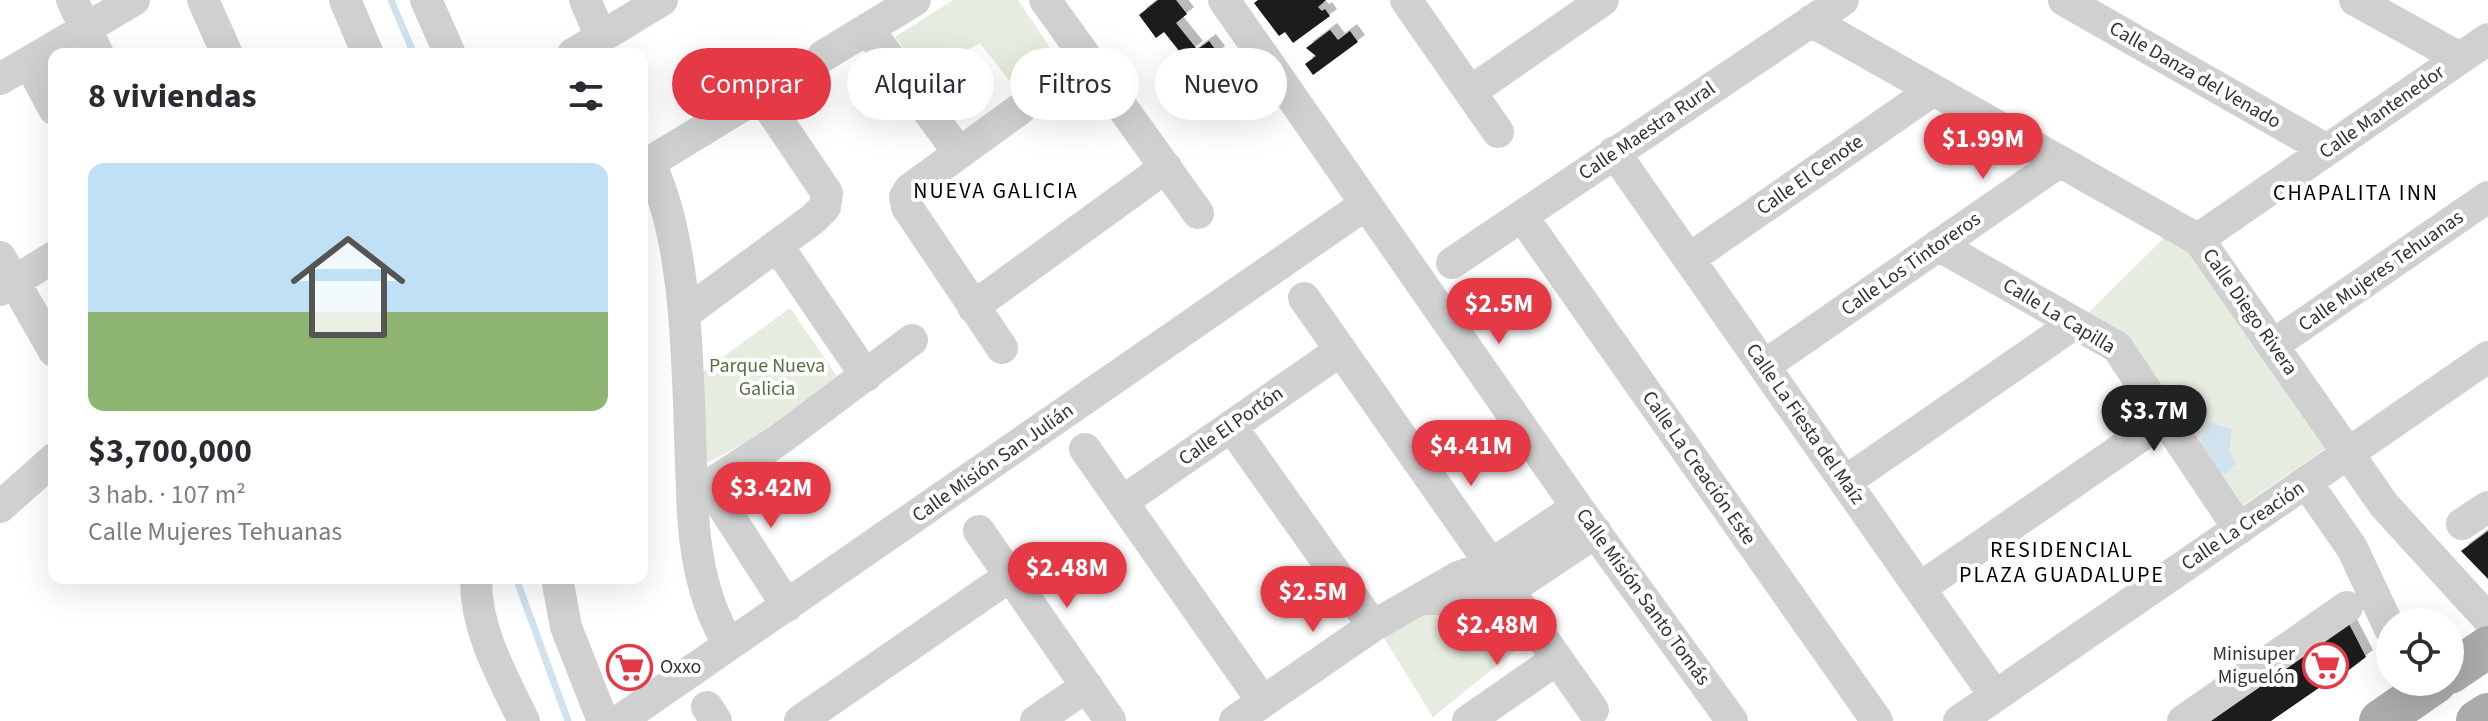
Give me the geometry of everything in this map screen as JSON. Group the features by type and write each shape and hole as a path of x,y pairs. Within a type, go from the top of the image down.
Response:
{"main road":[{"path":"2464,662 2488,647"},
{"path":"2380,721 2413,696"},
{"path":"2477,721 2488,714"}],"street":[{"path":"51,48 134,0"},
{"path":"203,0 224,48"},
{"path":"345,0 365,48"},
{"path":"426,0 447,48"},
{"path":"585,0 601,37"},
{"path":"583,48 662,0"},
{"path":"831,51 915,0"},
{"name":"Calle Misión Santo Tomás","path":"1224,0 1587,520 1732,721"},
{"path":"1406,0 1498,132"},
{"path":"1470,92 1603,0"},
{"name":"Calle Maestra Rural","path":"1452,263 1843,0"},
{"name":"Calle Danza del Venado","path":"2064,0 2327,150"},
{"path":"2355,0 2460,58"},
{"path":"1052,2 1198,213"},
{"name":"Calle Diego Rivera","path":"1811,21 2198,239 2384,505 2488,619"},
{"path":"868,29 959,153"},
{"name":"Calle Mantenedor","path":"2198,239 2488,39"},
{"path":"0,79 48,50"},
{"path":"29,62 48,98"},
{"name":"Calle El Cenote","path":"1689,259 1932,91"},
{"path":"1002,348 907,207 905,197 910,189 1010,116"},
{"path":"648,164 718,120"},
{"path":"684,314 825,207 827,193 778,120"},
{"name":"Calle La Fiesta del Maíz","path":"1614,152 1995,696"},
{"name":"Calle Los Tintoreros","path":"1764,366 2059,162"},
{"path":"973,307 1166,167"},
{"path":"648,168 659,183 667,215 684,314 701,486 693,537 698,565 714,614 729,645"},
{"name":"Calle Mujeres Tehuanas","path":"2273,345 2488,197"},
{"name":"Calle Misión San Julián","path":"619,721 1366,204"},
{"name":"Calle La Creación Este","path":"1522,216 1877,721"},
{"path":"777,245 866,376"},
{"name":"Calle La Capilla","path":"1938,245 2117,347 2239,529"},
{"path":"48,259 4,276 48,342"},
{"path":"1304,298 1593,710"},
{"path":"1845,482 2075,323"},
{"path":"701,486 779,440 912,340"},
{"name":"Calle El Portón","path":"1122,502 1341,350"},
{"name":"Calle La Creación","path":"1959,721 2488,357"},
{"path":"1920,588 2165,419"},
{"path":"1231,426 1373,626"},
{"path":"1085,449 1263,702"},
{"path":"0,507 48,464"},
{"path":"2306,482 2352,548 2380,608"},
{"path":"701,486 787,606"},
{"path":"1235,721 1373,626 1422,599 1484,599 1500,578 1587,520"},
{"path":"979,531 1110,720"},
{"path":"800,721 1010,576"},
{"path":"476,584 475,602 493,657 524,721"},
{"path":"558,584 566,627 603,721"},
{"path":"2183,721 2347,607"},
{"path":"1468,721 1557,659"},
{"path":"1036,721 1087,686"}],"green space":[{"path":"953,0 1018,0 1050,48 1010,48 1010,82 994,61 994,48 984,48 980,43 971,48 903,48 895,37"},
{"path":"2170,232 2193,243 2335,442 2236,510 2080,321"},
{"name":"Parque Nueva Galicia","path":"790,308 839,379 764,433 703,465 697,376"},
{"path":"1482,607 1520,647 1433,717 1382,635 1425,610"}],"water":[{"path":"2209,422 2232,429 2229,452 2235,462 2230,471 2218,475 2200,444"}],"building":[{"path":"1158,0 1176,0 1187,14 1176,23 1196,48 1177,48 1164,32 1156,38 1139,15"},
{"path":"1258,0 1326,0 1318,7 1322,11 1325,9 1330,16 1293,43 1285,32 1279,36 1254,3"},
{"path":"1330,30 1338,40 1350,31 1358,42 1313,75 1305,64 1316,56 1306,48"},
{"path":"1209,41 1214,48 1200,48"},
{"path":"2488,531 2488,579 2461,551"},
{"path":"2349,624 2366,657 2345,673 2271,721 2210,721"}],"waterway":[{"path":"391,0 411,48"},
{"path":"518,584 568,721"}],"place":[{"name":"Minisuper Miguelón","path":"2326,665"},
{"name":"Oxxo","path":"629,667"}],"district":[{"name":"NUEVA GALICIA","path":"996,191"},
{"name":"CHAPALITA INN","path":"2356,193"},
{"name":"RESIDENCIAL PLAZA GUADALUPE","path":"2062,562"}]}
